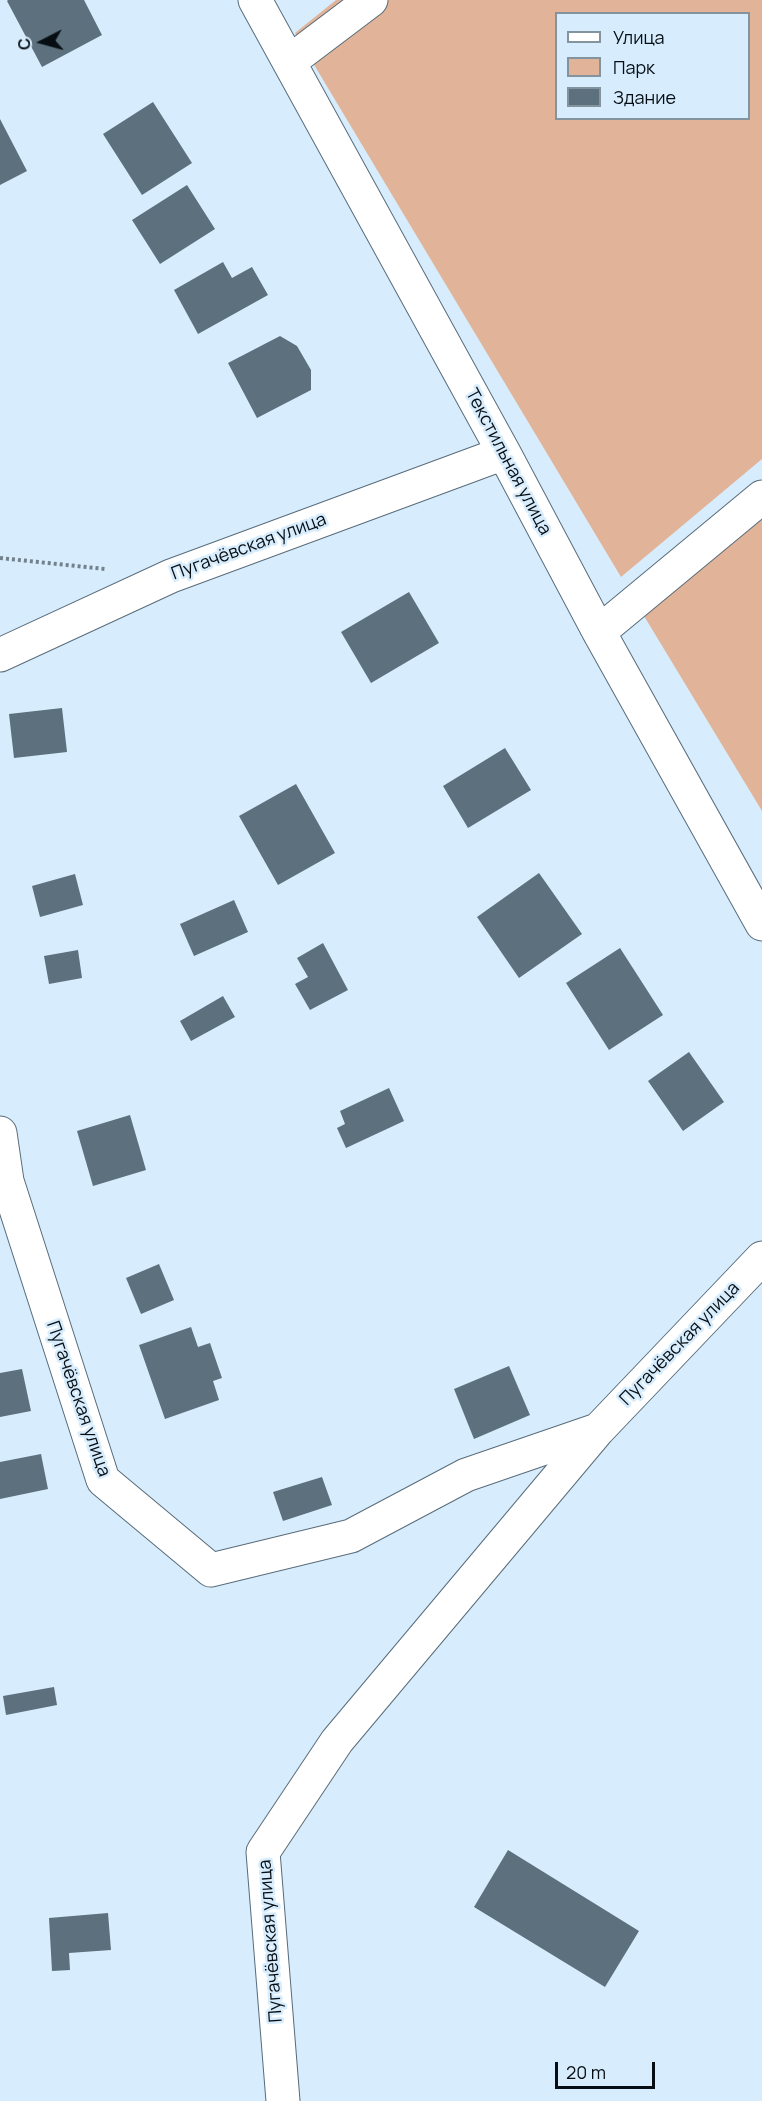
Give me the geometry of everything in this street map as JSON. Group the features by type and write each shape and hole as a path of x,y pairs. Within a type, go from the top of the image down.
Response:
{"street":[{"name":"Текстильная улица","path":"255,0 504,453 599,632 762,924"},
{"path":"289,62 371,0"},
{"name":"Пугачёвская улица","path":"0,654 171,576 504,453"},
{"path":"599,632 762,497"},
{"name":"Пугачёвская улица","path":"0,1133 7,1181 102,1480 211,1570 351,1536 466,1475 598,1430"},
{"name":"Пугачёвская улица","path":"283,2101 263,1852 337,1741 598,1430 762,1258"}],"path":[{"path":"0,558 114,570"}],"green space":[{"path":"336,0 762,0 762,459 621,577 295,33"},
{"path":"762,518 762,811 644,616"}],"building":[{"path":"8,0 84,0 102,35 42,67"},
{"path":"153,102 192,163 142,195 103,134"},
{"path":"0,119 27,171 0,185"},
{"path":"187,185 215,229 160,264 132,220"},
{"path":"223,262 232,278 252,267 268,295 198,334 174,290"},
{"path":"280,336 297,346 311,370 311,390 257,418 228,363"},
{"path":"409,592 439,643 371,683 341,632"},
{"path":"62,708 67,752 14,758 9,714"},
{"path":"505,748 531,790 468,828 443,786"},
{"path":"296,784 335,853 278,885 239,816"},
{"path":"539,873 582,934 519,978 477,917"},
{"path":"75,874 83,905 40,917 32,886"},
{"path":"234,900 248,932 194,956 180,924"},
{"path":"323,943 348,990 310,1010 295,984 308,977 297,958"},
{"path":"620,948 663,1015 609,1050 566,983"},
{"path":"78,950 82,978 49,984 44,956"},
{"path":"223,996 235,1017 191,1041 180,1021"},
{"path":"689,1052 724,1102 683,1131 648,1081"},
{"path":"389,1088 404,1121 346,1148 337,1128 345,1124 340,1111"},
{"path":"130,1115 146,1170 93,1186 77,1131"},
{"path":"159,1264 174,1300 141,1314 126,1278"},
{"path":"191,1327 198,1347 210,1343 222,1378 213,1381 219,1400 165,1419 139,1345"},
{"path":"509,1366 530,1415 474,1439 454,1389"},
{"path":"22,1369 31,1411 0,1417 0,1373"},
{"path":"41,1454 48,1489 0,1499 0,1462"},
{"path":"322,1477 332,1505 283,1521 273,1492"},
{"path":"54,1687 57,1705 6,1715 3,1696"},
{"path":"508,1850 639,1931 605,1987 474,1907"},
{"path":"108,1913 111,1950 69,1953 70,1970 52,1971 49,1918"}]}
